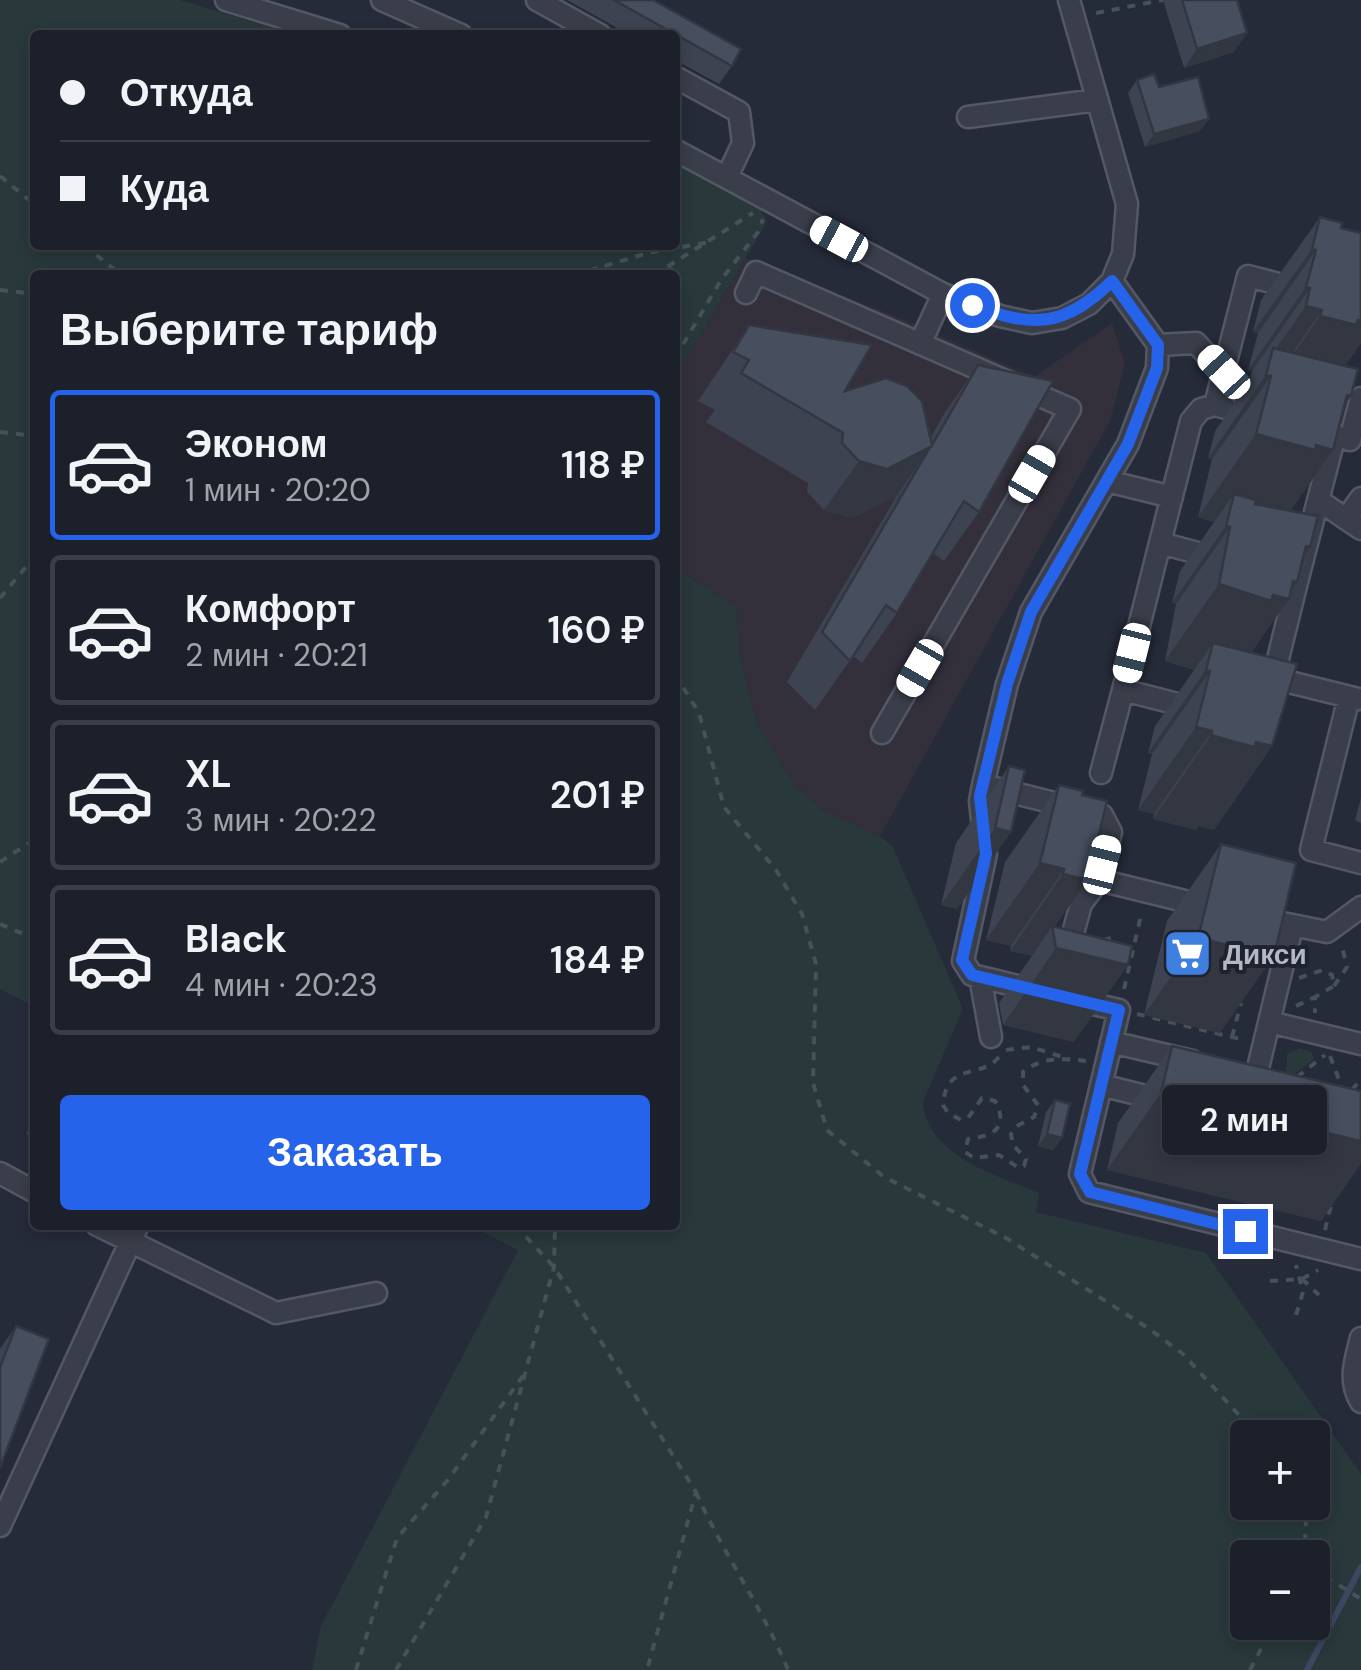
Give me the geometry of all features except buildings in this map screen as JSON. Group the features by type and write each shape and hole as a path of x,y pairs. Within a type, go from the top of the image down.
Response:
{"street":[{"path":"226,0 324,30"},
{"path":"382,0 450,30"},
{"path":"537,0 591,30"},
{"path":"680,153 943,294 1000,316 1032,322 1062,318 1090,304 1112,281 1123,254 1127,204 1069,0"},
{"path":"680,79 739,112 744,143 727,177"},
{"path":"968,118 1097,100"},
{"path":"746,293 756,272 1070,409 882,734"},
{"path":"1215,405 1248,276 1323,295"},
{"path":"1112,281 1158,345 1157,368 1128,444 1031,612 1007,684 980,801 986,854 962,960 968,971 980,977 1119,1010 1080,1174 1090,1192 1352,1257"},
{"path":"920,344 943,294"},
{"path":"1158,345 1196,343 1224,372"},
{"path":"1300,427 1350,440 1361,398"},
{"path":"1101,774 1191,422 1201,409 1215,405 1249,414"},
{"path":"1265,709 1335,436"},
{"path":"1107,481 1172,497"},
{"path":"1318,500 1354,524 1361,498"},
{"path":"1160,543 1298,578"},
{"path":"1273,678 1355,699 1311,850 1361,863"},
{"path":"1122,690 1209,712"},
{"path":"983,784 1102,815 1111,832 1099,880 1081,904 1062,978"},
{"path":"1099,880 1318,933 1333,930 1361,907"},
{"path":"1237,1072 1263,1045 1292,927"},
{"path":"980,977 991,1012 991,1038"},
{"path":"1268,1022 1361,1044"},
{"path":"1111,1042 1237,1072"},
{"path":"1237,1072 1248,1110"},
{"path":"1103,1075 1191,1107"},
{"path":"0,1174 30,1189"},
{"path":"0,1526 134,1234 276,1313 376,1293"},
{"path":"1361,1338 1353,1371 1361,1402"}],"path":[{"path":"1096,12 1163,0"},
{"path":"0,176 30,201"},
{"path":"662,270 770,202"},
{"path":"680,350 722,280 758,232 770,202"},
{"path":"680,247 710,242"},
{"path":"90,250 115,270"},
{"path":"591,270 665,250"},
{"path":"671,270 674,263"},
{"path":"0,290 30,293"},
{"path":"0,432 30,435"},
{"path":"0,598 30,562"},
{"path":"680,682 699,714 724,807 776,870 802,914 816,964 813,1083 828,1130 884,1177 1006,1238 1148,1328 1183,1354 1244,1420"},
{"path":"0,862 30,842"},
{"path":"1147,892 1119,1010 1263,1045"},
{"path":"0,924 30,937"},
{"path":"1325,1036 1314,1010 1315,997 1343,976 1347,960 1333,930"},
{"path":"1070,946 1096,950 1109,938 1118,942 1120,952"},
{"path":"1279,979 1301,978 1326,970 1332,975 1334,986"},
{"path":"1232,1037 1240,1004"},
{"path":"1069,1059 1039,1063 1023,1072 1023,1085 1038,1105 1034,1116 1011,1134 1014,1146 1025,1158 1024,1166 1016,1167 1000,1155 967,1155 964,1148 968,1139 987,1137 1000,1120 995,1101 985,1097 968,1118 954,1117 946,1111 943,1103 950,1082 971,1069 991,1065 1003,1052 1017,1046 1069,1059 1103,1075"},
{"path":"1290,1084 1328,1052 1348,1100 1361,1079"},
{"path":"1320,1249 1333,1197"},
{"path":"520,1230 554,1267 696,1492 715,1536 775,1638 788,1670"},
{"path":"396,1670 486,1517 554,1267 555,1230"},
{"path":"1270,1281 1302,1279 1352,1257"},
{"path":"1296,1265 1302,1279 1302,1298 1296,1315"},
{"path":"1302,1279 1319,1295"},
{"path":"356,1670 397,1538 448,1481 525,1372"},
{"path":"647,1670 696,1492"},
{"path":"1330,1579 1361,1598"},
{"path":"1250,1670 1265,1640"}],"shaded area":[{"path":"0,0 180,0 280,30 30,30 30,250 680,250 680,163 756,199 767,222 680,370 680,270 30,270 30,1004 0,989"},
{"path":"746,258 912,323 1034,377 1112,323 1125,364 1110,421 880,836 823,811 796,786 758,727 740,659 736,606 680,572 680,370"},
{"path":"680,572 736,606 740,659 758,727 796,786 823,811 880,836 893,847 963,1009 923,1102 927,1121 937,1136 967,1161 1039,1193 1036,1212 1206,1253 1323,1420 1230,1420 1230,1520 1330,1520 1330,1430 1361,1474 1361,1670 312,1670 321,1626 518,1250 479,1230 680,1230"},
{"path":"1299,1048 1312,1052 1314,1059 1293,1075 1286,1074 1287,1054"}],"waterway":[{"path":"1307,1670 1361,1567"}],"place":[{"name":"Дикси","path":"1188,954"}],"route":[{"path":"972,305 1032,322 1062,318 1090,304 1112,281 1158,345 1157,368 1128,444 1031,612 1007,684 980,796 986,854 962,960 964,967 972,975 1119,1010 1080,1174 1090,1192 1245,1231"}]}
